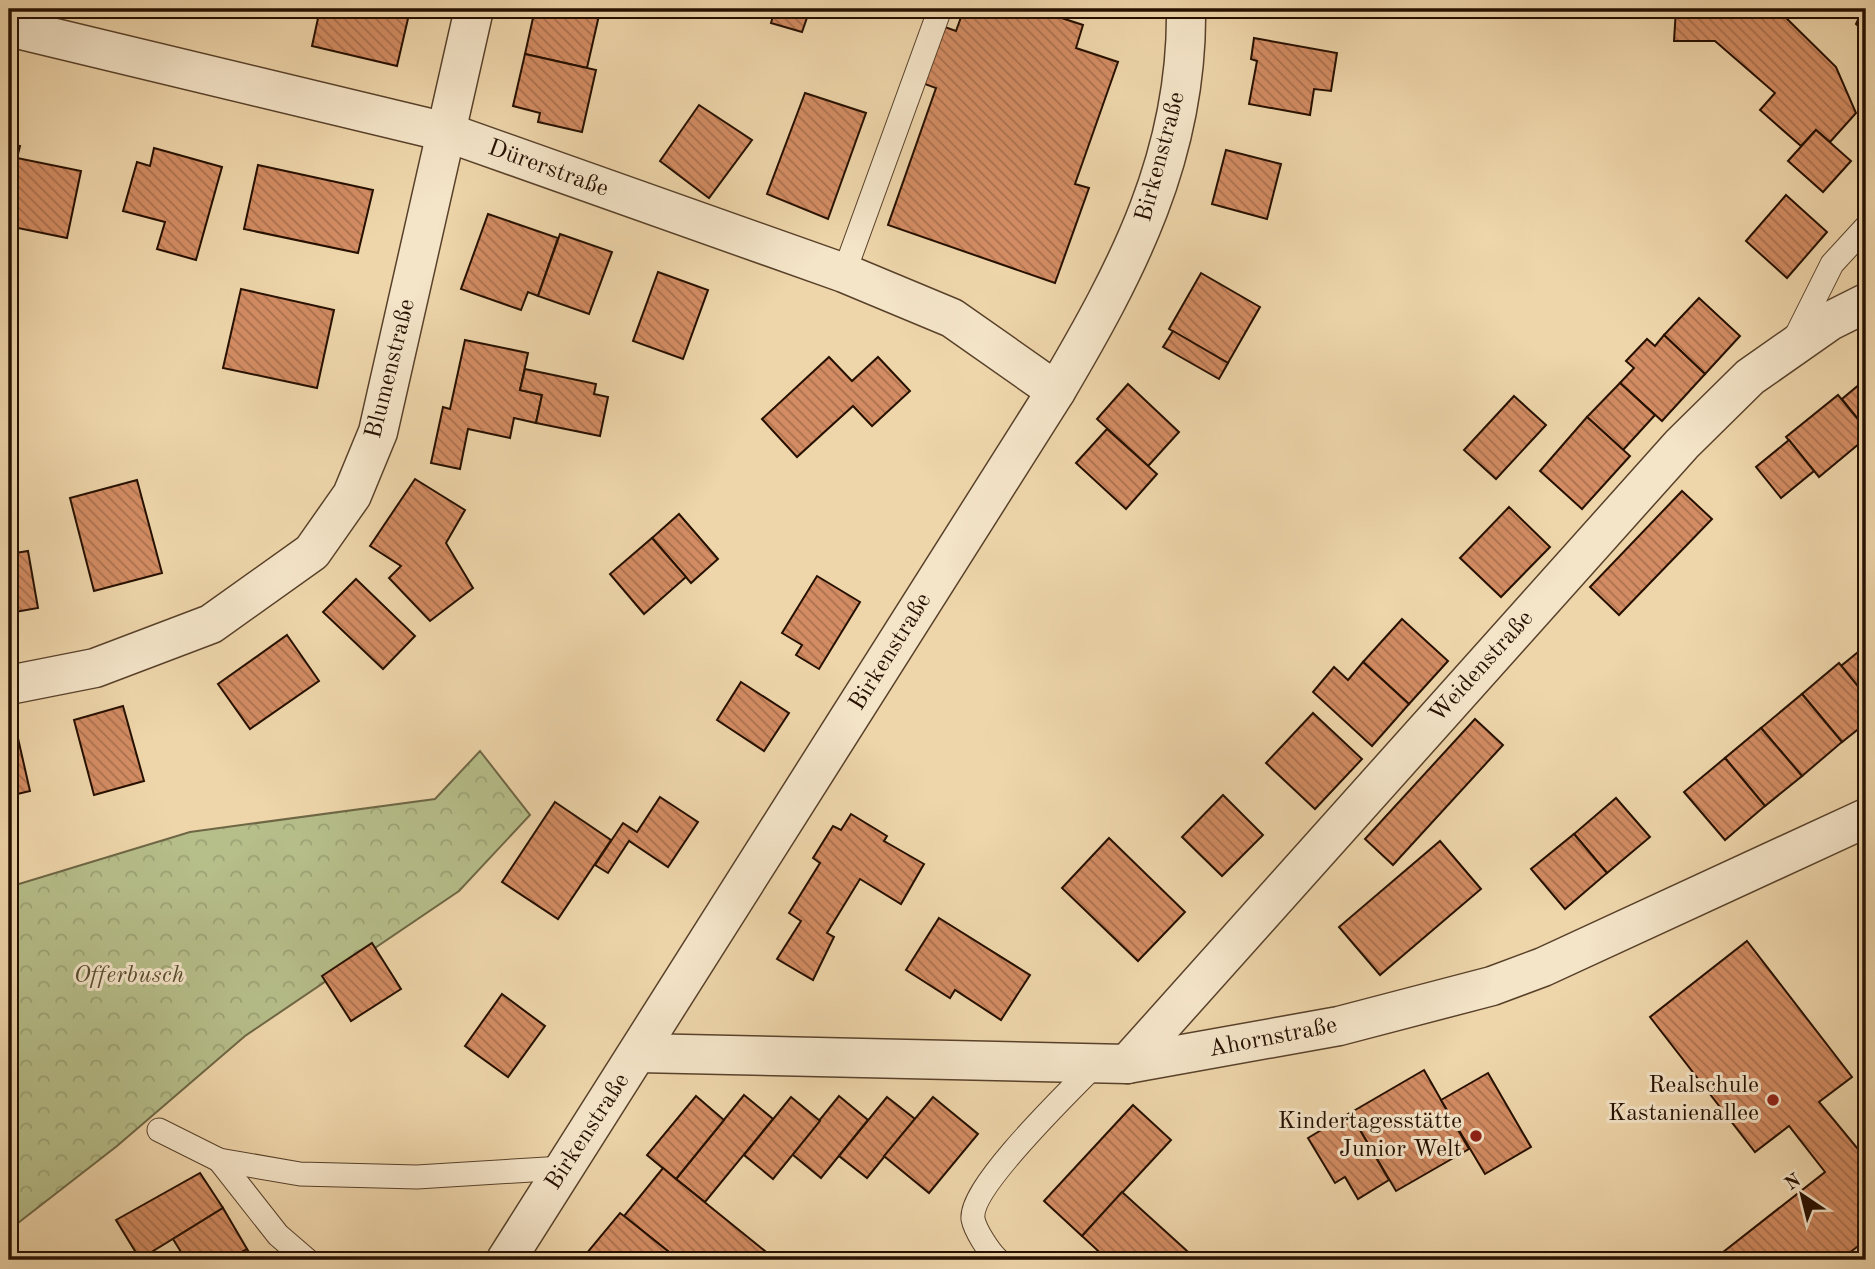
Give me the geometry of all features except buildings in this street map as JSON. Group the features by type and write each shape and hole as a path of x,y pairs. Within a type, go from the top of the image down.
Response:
{"street":[{"name":"Blumenstraße","path":"9,685 95,668 211,624 312,552 352,495 379,432 474,9"},
{"name":"Birkenstraße","path":"506,1260 1056,391 1107,303 1151,209 1173,132 1187,56 1186,9"},
{"name":"Dürerstraße","path":"9,27 446,132 844,273 952,318 1056,391"},
{"name":"Weidenstraße","path":"1111,1064 1682,444 1750,377 1830,321 1866,303"},
{"name":"Ahornstraße","path":"639,1053 1111,1064 1339,1026 1492,986 1673,909 1866,818"}],"lane":[{"path":"844,273 940,9"},
{"path":"1789,350 1832,264 1866,227"},
{"path":"998,1260 973,1220 976,1201 989,1178 1111,1064"},
{"path":"159,1130 219,1160 300,1174 377,1177 563,1168"},
{"path":"219,1160 278,1235 307,1260"}],"green space":[{"name":"Offerbusch","path":"480,751 530,815 459,891 245,1036 117,1146 9,1230 9,887 190,832 435,799"}],"place":[{"name":"Realschule Kastanienallee","path":"1773,1100"},
{"name":"Kindertagesstätte Junior Welt","path":"1476,1136"}]}
